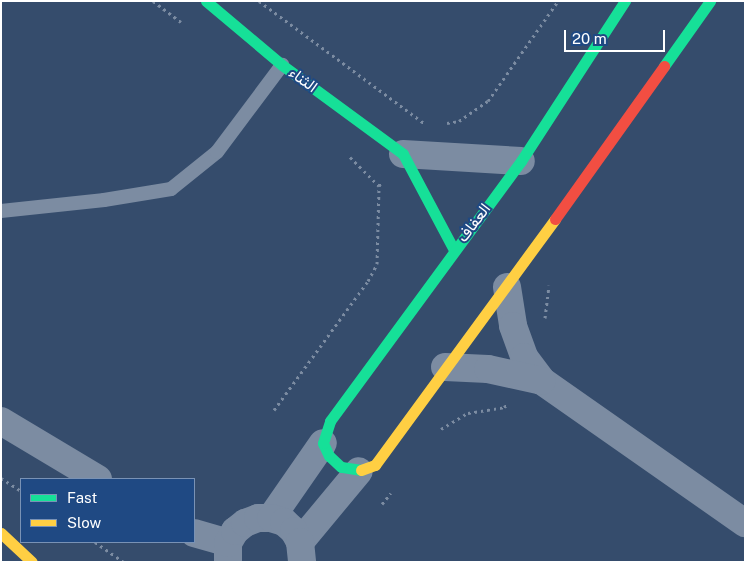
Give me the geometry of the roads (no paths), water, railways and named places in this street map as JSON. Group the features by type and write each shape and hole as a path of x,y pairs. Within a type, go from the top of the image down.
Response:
{"street":[{"name":"العفاف","path":"271,518 322,442 330,421 520,161 625,1"},
{"path":"322,442 329,456 341,467 359,471 375,465 445,367 507,288 710,1"},
{"name":"الثناء","path":"219,5 282,65 403,154 454,250"},
{"path":"403,154 520,161"},
{"path":"507,288 513,326 524,357 542,381 745,523"},
{"path":"445,367 488,370 542,381"},
{"path":"1,421 96,478"},
{"path":"301,552 359,471"},
{"path":"195,534 228,552 235,531 245,523 258,518 271,518 284,522 294,531 301,552"},
{"path":"1,533 32,562"}],"lane":[{"path":"1,211 104,200 172,189 217,152 282,65"}]}
